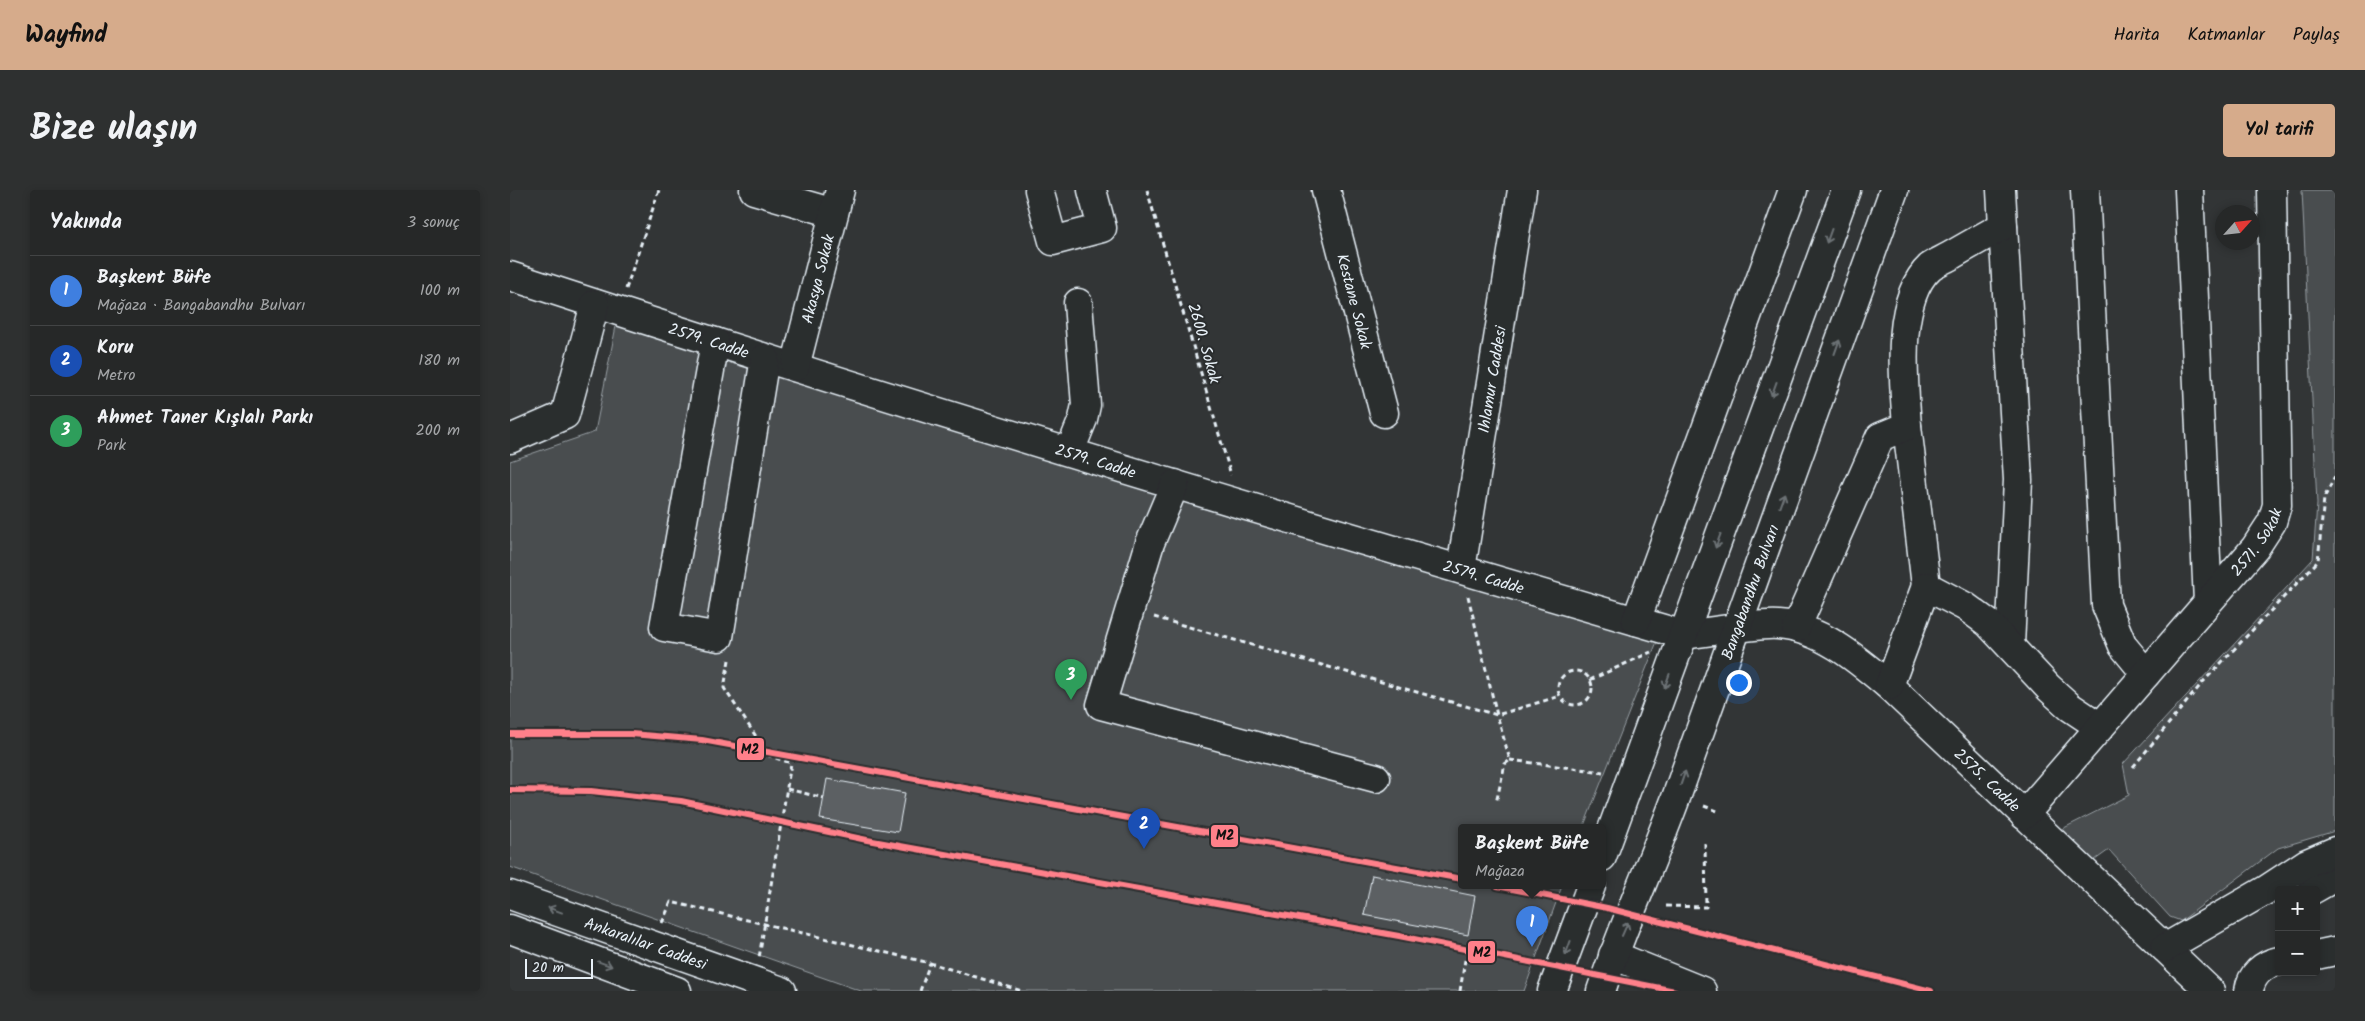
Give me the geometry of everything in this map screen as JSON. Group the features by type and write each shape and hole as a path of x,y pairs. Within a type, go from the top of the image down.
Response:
{"street":[{"path":"754,190 837,202"},
{"path":"1039,190 1053,241 1102,228 1092,190"},
{"name":"Kestane Sokak","path":"1326,190 1384,414"},
{"name":"Ihlamur Caddesi","path":"1462,569 1522,190"},
{"path":"1636,621 1793,190"},
{"path":"1606,846 1846,190"},
{"name":"Bangabandhu Bulvarı","path":"1601,991 1613,955 1636,905 1677,796 1735,628 1894,190"},
{"path":"2001,190 2018,480 2010,645"},
{"path":"2085,190 2106,605 2123,646 2146,674"},
{"path":"2189,190 2208,602"},
{"name":"2571. Sokak","path":"2024,815 2265,536 2272,522 2277,506 2272,190"},
{"name":"Akasya Sokak","path":"795,367 837,202"},
{"path":"1889,686 1926,586 1906,426 1902,360 1908,311 1917,287 1929,268 2003,226"},
{"name":"2579. Cadde","path":"510,276 765,358 1175,484 1684,635"},
{"path":"1070,451 1086,405 1078,303"},
{"path":"510,438 565,415 607,308"},
{"path":"715,342 664,627 719,637 765,358"},
{"path":"1796,628 1880,437 1906,426"},
{"path":"1175,484 1150,544 1101,706 1376,778"},
{"path":"1926,586 1966,607 1988,623 2049,688 2070,707 2100,728"},
{"name":"2575. Cadde","path":"1684,635 1735,628 1777,625 1796,628 1831,642 1889,686 2210,991"},
{"path":"2164,948 2266,890 2307,864 2335,851"},
{"path":"2319,886 2335,876"},
{"path":"1552,991 1590,889"},
{"name":"Ankaralılar Caddesi","path":"510,894 755,979 782,991"},
{"path":"2164,948 2275,906"},
{"path":"510,929 678,991"},
{"path":"2320,954 2335,951"},
{"path":"1613,955 1702,991"},
{"path":"2249,991 2251,981 2259,971 2270,963 2275,962"}],"path":[{"path":"607,308 659,190"},
{"name":"2600. Sokak","path":"1147,190 1240,503"},
{"path":"2133,767 2203,682 2318,562 2324,498 2335,477"},
{"path":"1462,569 1510,760"},
{"path":"1130,610 1497,714 1560,696"},
{"path":"719,637 733,639 724,688 769,756 791,763 755,979"},
{"path":"1590,680 1657,648"},
{"path":"1578,671 1590,680 1592,692 1580,704 1568,704 1560,696 1558,685 1568,673 1578,671"},
{"path":"1510,760 1603,772"},
{"path":"1496,803 1506,764 1510,760"},
{"path":"787,789 824,798"},
{"path":"1704,806 1720,812"},
{"path":"1666,906 1706,907 1705,842"},
{"path":"659,930 671,902 765,926 930,963 1022,991"},
{"path":"1460,991 1465,960"},
{"path":"920,991 930,963"}],"shaded area":[{"path":"2302,190 2335,190 2335,831 2278,848 2181,921 2170,917 2109,850 2088,865 2056,832 2129,795 2123,764 2313,559 2317,504"},
{"path":"619,311 1662,629 1585,824 1458,824 1458,889 1561,889 1524,991 861,991 510,867 510,461 595,432"}],"building":[{"path":"827,779 905,793 898,832 820,819"},
{"path":"1372,875 1475,896 1468,935 1364,915"}],"transit line":[{"name":"M2","path":"510,734 631,734 702,740 1458,878"},
{"name":"M2","path":"510,790 591,791 681,801 867,840 1399,936 1675,991"},
{"name":"M2","path":"1512,889 1607,908 1931,991"}],"place":[{"name":"Ahmet Taner Kışlalı Parkı","path":"1071,700"},
{"name":"Koru","path":"1144,849"},
{"name":"Başkent Büfe","path":"1532,947"}]}
